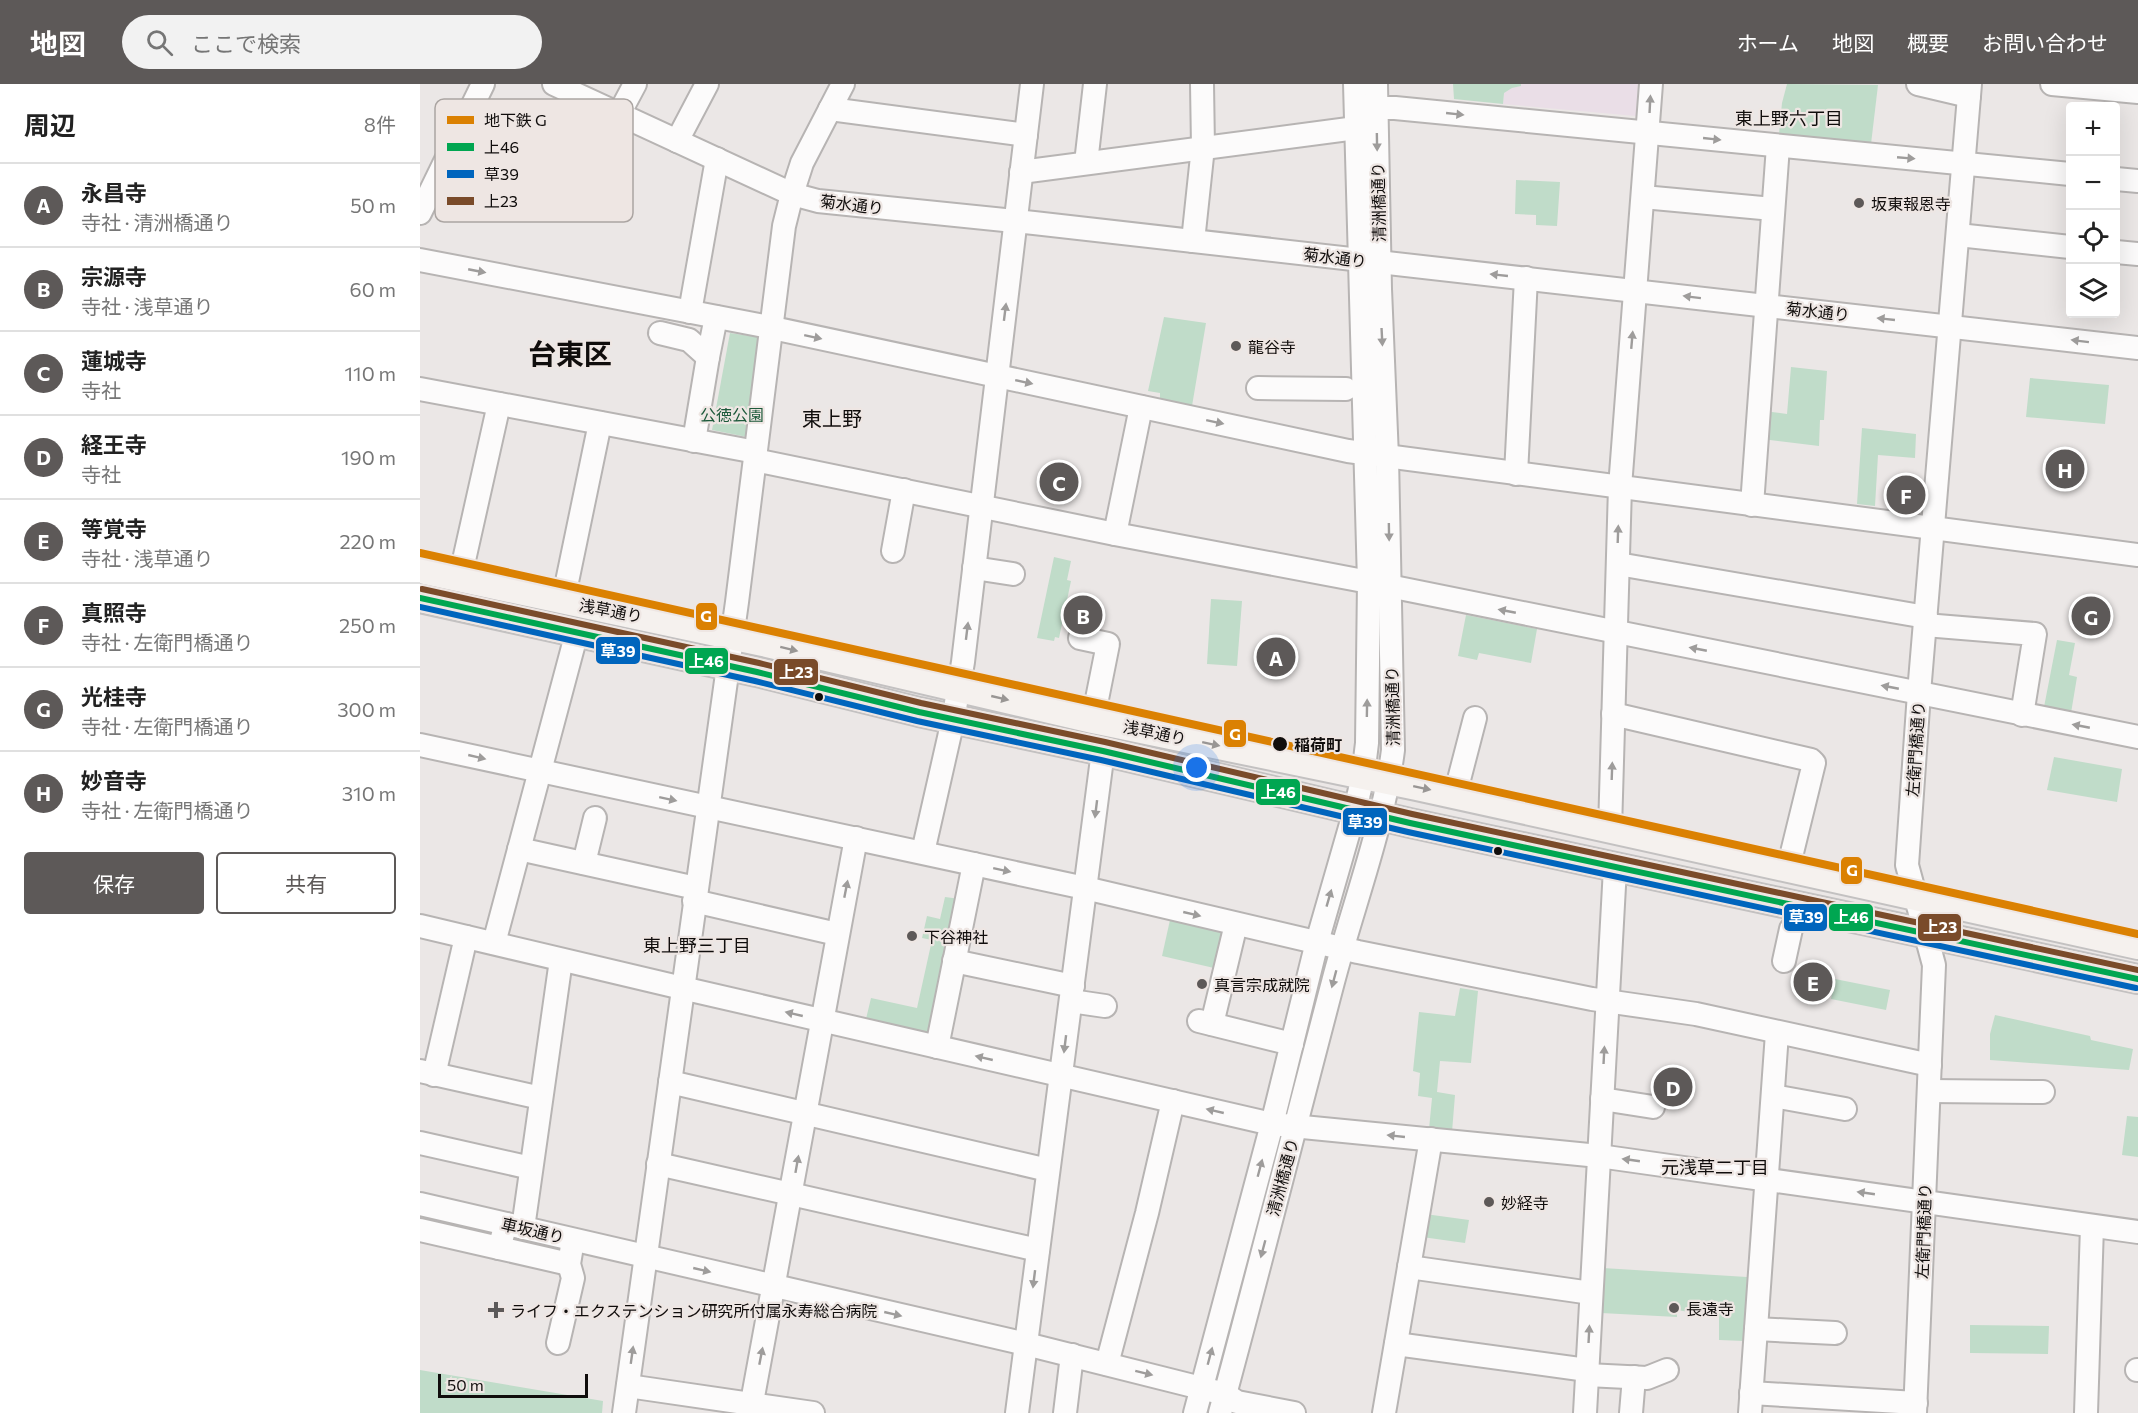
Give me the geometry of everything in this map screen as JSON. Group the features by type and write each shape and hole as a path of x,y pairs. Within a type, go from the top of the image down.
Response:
{"main road":[{"name":"浅草通り","path":"420,569 732,636 1094,719 1455,795 2138,945"},
{"name":"浅草通り","path":"420,598 728,666 953,720 1103,751 1368,814 2138,980"}],"street":[{"path":"476,99 483,84"},
{"name":"菊水通り","path":"554,84 586,99"},
{"path":"627,99 635,84"},
{"path":"677,141 707,84"},
{"path":"624,1413 728,666 784,226 802,163 843,84"},
{"path":"923,852 959,689 1032,84"},
{"path":"1086,163 1095,84"},
{"path":"1193,241 1203,147 1202,84"},
{"name":"清洲橋通り","path":"1223,1403 1342,948 1376,779 1366,743 1379,585 1377,455 1370,261 1356,128 1355,84"},
{"name":"清洲橋通り","path":"1370,261 1376,84"},
{"path":"1610,830 1620,487 1651,84"},
{"path":"1917,84 1970,90"},
{"path":"2052,84 2138,92"},
{"name":"左衛門橋通り","path":"1916,1408 1934,965 1907,865 1919,693 1970,90"},
{"path":"1376,108 2066,174"},
{"path":"830,109 1026,135"},
{"name":"菊水通り","path":"633,121 792,194 818,201 1636,290 2138,348"},
{"path":"1021,172 1356,128"},
{"path":"1752,505 1778,146"},
{"path":"690,312 717,159"},
{"path":"2120,179 2138,181"},
{"path":"420,213 435,182"},
{"path":"1643,197 1773,209"},
{"path":"1958,235 2066,247"},
{"path":"2120,252 2138,254"},
{"path":"420,260 772,328 997,376 1129,400 1377,455 2138,555"},
{"path":"1516,474 1526,278"},
{"path":"694,441 716,317"},
{"path":"660,333 689,340 708,357"},
{"path":"1258,388 1346,390"},
{"path":"420,389 694,441 904,490 1115,534 2138,737"},
{"path":"1115,534 1129,400"},
{"path":"460,578 499,404"},
{"path":"563,601 600,423"},
{"path":"893,551 904,490"},
{"path":"1618,564 1925,621 2035,634 2022,715"},
{"path":"974,568 1013,574"},
{"path":"494,943 577,632"},
{"path":"1080,638 1108,644 1094,719"},
{"path":"1613,714 1811,760 1814,763 1788,869"},
{"path":"1455,795 1475,718"},
{"path":"421,747 923,852 1342,948 1606,1001 1696,1014 1930,1065"},
{"path":"1017,1413 1103,751"},
{"name":"清洲橋通り","path":"1195,1413 1272,1124 1317,942 1368,814"},
{"path":"584,863 594,818"},
{"path":"751,1408 856,838"},
{"path":"519,849 584,863 837,934"},
{"path":"937,1047 974,864"},
{"path":"1585,1413 1615,868"},
{"path":"1236,924 1206,1023 1292,1044"},
{"path":"420,926 1272,1124 1599,1155 2138,1232"},
{"path":"1784,961 1791,929"},
{"path":"466,937 427,1073 541,1098"},
{"path":"499,1248 514,1226 531,1168 561,960"},
{"path":"954,961 1072,994 1105,1006"},
{"path":"1777,1033 1751,1403 1916,1408"},
{"path":"670,1082 1048,1170"},
{"path":"1929,1091 2043,1092"},
{"path":"1773,1096 1845,1109"},
{"path":"1602,1099 1653,1107"},
{"path":"1107,1364 1147,1213 1173,1101"},
{"path":"1384,1413 1431,1139"},
{"path":"420,1143 531,1168"},
{"path":"658,1164 1038,1250"},
{"name":"車坂通り","path":"420,1204 1072,1355 1201,1388 1223,1403 1237,1402 1294,1413"},
{"path":"2086,1413 2092,1226"},
{"path":"420,1230 569,1264"},
{"path":"558,1343 573,1278 569,1264 573,1240"},
{"path":"1409,1267 1591,1293"},
{"path":"1756,1329 1835,1333"},
{"path":"1396,1344 1634,1377 1647,1378 1667,1370"},
{"path":"1065,1413 1072,1355"},
{"path":"1631,1413 1634,1377"},
{"path":"628,1386 751,1408 813,1413"}],"shaded area":[{"path":"1521,84 1638,84 1636,116 1503,104 1504,93"}],"green space":[{"path":"1453,84 1521,84 1521,86 1504,93 1503,104 1454,99"},
{"path":"1787,84 1878,85 1871,144 1779,134 1782,103"},
{"path":"1516,180 1560,182 1557,226 1536,225 1536,215 1515,214"},
{"path":"1164,317 1206,323 1192,406 1160,399 1160,393 1148,391"},
{"name":"公徳公園","path":"730,333 757,337 760,345 747,437 712,430"},
{"path":"1791,367 1827,371 1824,420 1820,420 1819,446 1762,439 1764,411 1787,414"},
{"path":"2030,378 2109,385 2105,424 2026,417"},
{"path":"1862,428 1916,434 1915,458 1878,455 1875,506 1857,504"},
{"path":"1054,557 1071,561 1067,580 1071,581 1059,638 1055,637 1054,641 1037,638"},
{"path":"1211,599 1242,601 1237,666 1207,664"},
{"path":"1466,615 1537,629 1531,663 1479,653 1477,660 1458,656"},
{"path":"2057,640 2075,643 2069,675 2077,677 2071,713 2044,707"},
{"path":"2054,757 2122,769 2117,802 2047,790"},
{"path":"945,897 960,899 932,1034 866,1019 871,998 917,1008 932,940 922,938 927,916 940,919"},
{"path":"1170,920 1223,933 1214,968 1162,956"},
{"path":"1835,979 1890,990 1886,1010 1831,999"},
{"path":"1460,988 1478,991 1471,1063 1440,1061 1437,1092 1455,1095 1452,1132 1429,1129 1432,1098 1418,1096 1420,1073 1413,1071 1419,1012 1455,1016"},
{"path":"1995,1015 2090,1036 2091,1040 2133,1049 2129,1070 1990,1060 1990,1034"},
{"path":"2127,1116 2138,1117 2138,1157 2122,1155"},
{"path":"1425,1214 1469,1220 1465,1243 1422,1237"},
{"path":"1603,1268 1747,1277 1744,1341 1719,1340 1719,1317 1677,1310 1677,1317 1601,1313"},
{"path":"1970,1325 2049,1326 2048,1354 1970,1353"},
{"path":"420,1370 603,1401 602,1413 420,1413"}],"metro line":[{"name":"G","path":"420,553 2138,934"}],"transit line":[{"name":"上23","path":"422,589 759,663 921,703 1105,742 1412,814 2138,970"},
{"name":"上46","path":"420,598 757,672 919,712 1103,751 1410,823 2138,979"},
{"name":"草39","path":"420,607 755,681 917,721 1101,760 1408,832 2136,988"}],"place":[{"name":"坂東報恩寺","path":"1859,203"},
{"name":"龍谷寺","path":"1236,346"},
{"name":"妙音寺","path":"2065,469"},
{"name":"蓮城寺","path":"1059,482"},
{"name":"真照寺","path":"1906,495"},
{"name":"宗源寺","path":"1083,615"},
{"name":"光桂寺","path":"2091,616"},
{"name":"永昌寺","path":"1276,657"},
{"name":"稲荷町","path":"1280,744"},
{"name":"下谷神社","path":"912,936"},
{"name":"等覚寺","path":"1813,982"},
{"name":"真言宗成就院","path":"1202,984"},
{"name":"経王寺","path":"1673,1087"},
{"name":"妙経寺","path":"1489,1202"},
{"name":"長遠寺","path":"1674,1308"},
{"name":"ライフ・エクステンション研究所付属永寿総合病院","path":"496,1310"}],"district":[{"name":"東上野六丁目","path":"1789,118"},
{"name":"台東区","path":"570,353"},
{"name":"東上野","path":"832,418"},
{"name":"東上野三丁目","path":"697,945"},
{"name":"元浅草二丁目","path":"1715,1167"}]}
